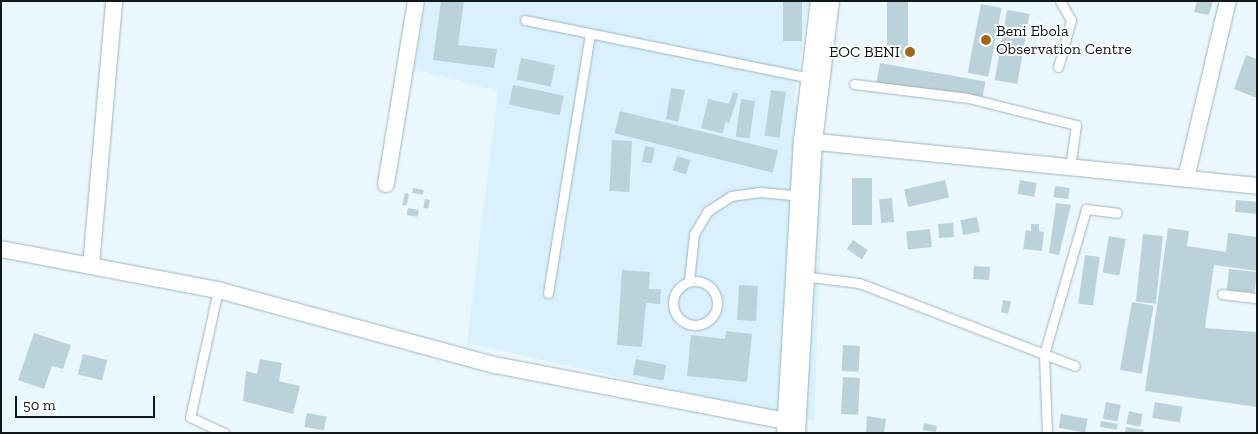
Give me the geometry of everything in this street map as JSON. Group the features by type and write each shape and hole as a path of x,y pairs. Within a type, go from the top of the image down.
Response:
{"highway":[{"path":"791,427 797,275 814,79 825,1"}],"street":[{"path":"91,266 114,1"},
{"path":"386,184 416,1"},
{"path":"1186,178 1228,1"},
{"path":"808,141 1257,186"},
{"path":"1,249 218,290 495,364 791,427"}],"lane":[{"path":"1058,67 1071,20 1060,1"},
{"path":"525,20 814,79"},
{"path":"548,293 590,34"},
{"path":"854,84 968,98 1076,124 1070,166"},
{"path":"688,281 704,282 715,292 717,308 709,321 693,325 679,319 672,305 676,290 688,281 694,234 708,211 731,196 760,192 804,196"},
{"path":"1047,433 1044,354 1086,208 1117,213"},
{"path":"797,275 859,283 1075,366"},
{"path":"218,290 190,418 224,433"},
{"path":"1222,294 1257,298"}],"shaded area":[{"path":"426,1 809,1 794,100 824,150 814,421 467,343 498,91 414,69"}],"building":[{"path":"441,1 464,1 458,45 497,49 494,68 433,60"},
{"path":"783,1 802,1 802,41 783,41"},
{"path":"887,1 908,1 908,58 887,58"},
{"path":"1197,1 1213,1 1209,15 1194,12"},
{"name":"Beni Ebola Observation Centre","path":"981,4 1002,8 988,77 968,73"},
{"path":"1007,10 1030,14 1017,84 995,80"},
{"path":"1246,55 1257,59 1257,98 1234,89"},
{"path":"521,58 555,65 551,87 516,80"},
{"path":"880,63 985,82 981,104 876,86"},
{"path":"513,85 564,96 560,115 509,105"},
{"path":"671,88 685,90 678,122 666,119"},
{"path":"771,90 786,92 779,138 765,136"},
{"path":"733,92 739,94 729,122 724,121"},
{"path":"708,99 729,104 723,133 701,128"},
{"path":"741,99 755,101 750,139 736,137"},
{"path":"620,111 778,150 773,173 614,133"},
{"path":"612,140 632,141 629,192 609,191"},
{"path":"645,146 655,148 652,164 642,162"},
{"path":"677,156 690,160 686,174 673,170"},
{"path":"852,178 872,178 872,225 852,225"},
{"path":"945,180 949,198 908,207 904,189"},
{"path":"1020,180 1037,183 1034,197 1018,194"},
{"path":"1055,186 1070,188 1068,199 1053,197"},
{"path":"413,188 424,190 423,195 412,193"},
{"path":"405,193 409,194 407,205 402,205"},
{"path":"892,198 894,222 881,223 879,199"},
{"path":"425,199 430,200 428,209 423,208"},
{"path":"1236,200 1257,202 1256,214 1235,212"},
{"path":"1056,203 1071,205 1059,255 1049,253"},
{"path":"408,208 419,210 418,217 407,215"},
{"path":"977,217 980,232 963,235 960,220"},
{"path":"953,223 954,237 939,238 938,224"},
{"path":"1031,224 1039,224 1039,231 1044,232 1042,251 1023,249 1026,230 1031,231"},
{"path":"1168,228 1189,231 1187,246 1226,252 1228,233 1257,237 1257,271 1214,265 1205,328 1257,332 1257,407 1145,391"},
{"path":"930,229 932,247 908,249 906,232"},
{"path":"1143,234 1163,236 1156,304 1136,302"},
{"path":"1109,236 1126,239 1119,275 1103,272"},
{"path":"853,240 868,250 862,259 847,249"},
{"path":"1085,255 1100,257 1093,306 1078,304"},
{"path":"974,266 990,267 989,280 973,279"},
{"path":"1229,269 1257,272 1255,293 1227,290"},
{"path":"622,270 650,272 649,289 661,289 660,304 646,303 642,347 617,345"},
{"path":"739,285 758,286 756,321 737,320"},
{"path":"1003,300 1011,301 1008,314 1001,312"},
{"path":"1132,302 1154,306 1142,374 1120,370"},
{"path":"726,331 752,334 747,382 687,376 691,335 725,339"},
{"path":"34,333 71,345 63,369 52,366 44,389 18,380"},
{"path":"843,345 860,346 859,372 842,371"},
{"path":"83,354 107,360 102,380 78,374"},
{"path":"260,359 282,363 279,381 300,386 293,414 243,401 246,371 257,374"},
{"path":"636,359 666,365 663,381 633,375"},
{"path":"843,377 860,378 858,415 841,414"},
{"path":"1106,402 1121,405 1117,422 1103,419"},
{"path":"1155,402 1183,407 1180,423 1152,418"},
{"path":"1129,411 1143,414 1140,427 1126,424"},
{"path":"307,413 327,417 324,431 304,427"},
{"path":"1061,414 1088,419 1085,432 1059,428"},
{"path":"867,416 886,419 884,433 866,433"},
{"path":"1101,421 1118,424 1117,430 1100,427"},
{"path":"924,423 937,426 936,432 923,430"},
{"path":"1126,427 1144,430 1143,433 1125,433"}],"place":[{"name":"Beni Ebola Observation Centre","path":"986,40"},
{"name":"EOC BENI","path":"910,52"}]}
